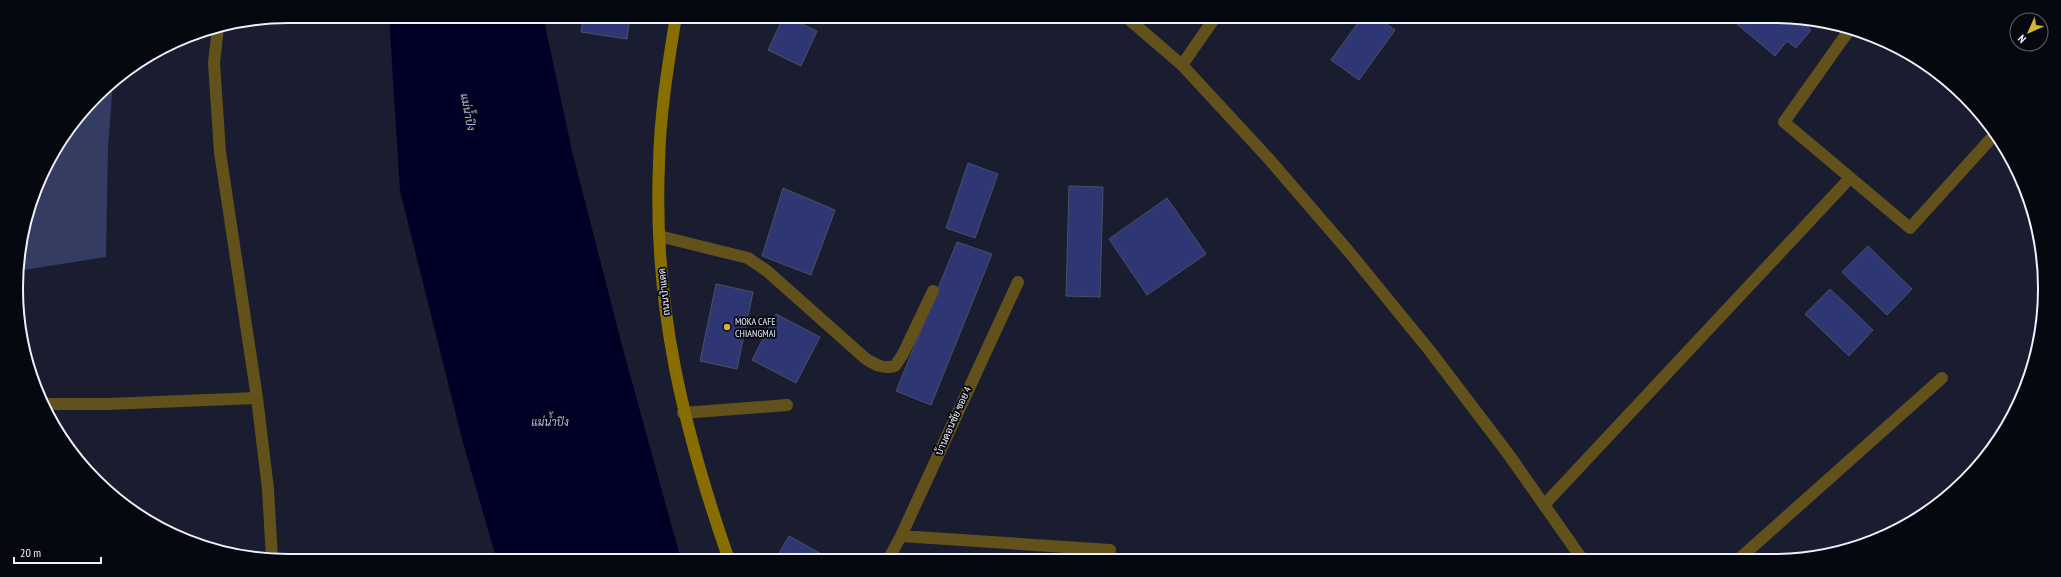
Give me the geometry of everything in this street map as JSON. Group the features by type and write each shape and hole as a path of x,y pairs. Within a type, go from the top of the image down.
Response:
{"street":[{"name":"ถนนป่าแดด","path":"675,23 663,103 658,164 659,236 662,286 671,353 684,413 700,474 727,554"},
{"path":"1133,23 1182,65 1268,158 1350,253 1430,351 1509,455 1578,554"},
{"path":"1182,65 1211,23"},
{"path":"217,33 214,63 220,152 257,398 268,489 272,553"},
{"path":"1847,34 1784,122 1910,228 1991,138"},
{"path":"1544,505 1850,178"},
{"path":"659,236 748,258 767,270 866,358 877,366 887,368 895,366 903,354 933,291"},
{"name":"บ้านดอนชัย ซอย 4","path":"891,554 901,536 1018,282"},
{"path":"1745,554 1942,378"},
{"path":"49,404 109,404 257,398"},
{"path":"684,413 787,406"},
{"path":"901,536 1110,550"}],"shaded area":[{"path":"112,90 108,148 106,257 24,270 25,254 32,220 50,171 78,127 89,113"}],"water":[{"name":"แม่น้ำปิง","path":"389,23 545,23 572,151 623,349 679,554 495,554 462,439 400,191"}],"building":[{"path":"582,23 629,23 627,39 581,32"},
{"path":"781,23 799,23 817,31 801,66 768,50"},
{"path":"1358,23 1385,23 1395,30 1359,80 1331,60"},
{"path":"1772,23 1805,25 1811,30 1796,48 1787,41 1775,56 1737,24"},
{"path":"968,163 998,174 975,238 946,228"},
{"path":"1069,186 1103,187 1100,297 1066,296"},
{"path":"783,188 835,210 811,275 762,256"},
{"path":"1167,198 1206,254 1147,295 1109,239"},
{"path":"957,242 992,254 931,405 896,391"},
{"path":"1868,246 1912,289 1887,315 1842,272"},
{"name":"MOKA CAFE CHIANGMAI","path":"716,284 753,292 737,369 700,361"},
{"path":"1830,289 1873,330 1849,356 1805,314"},
{"path":"776,314 820,337 796,383 752,360"},
{"path":"789,536 821,554 778,554"}],"place":[{"name":"MOKA CAFE CHIANGMAI","path":"727,327"}]}
